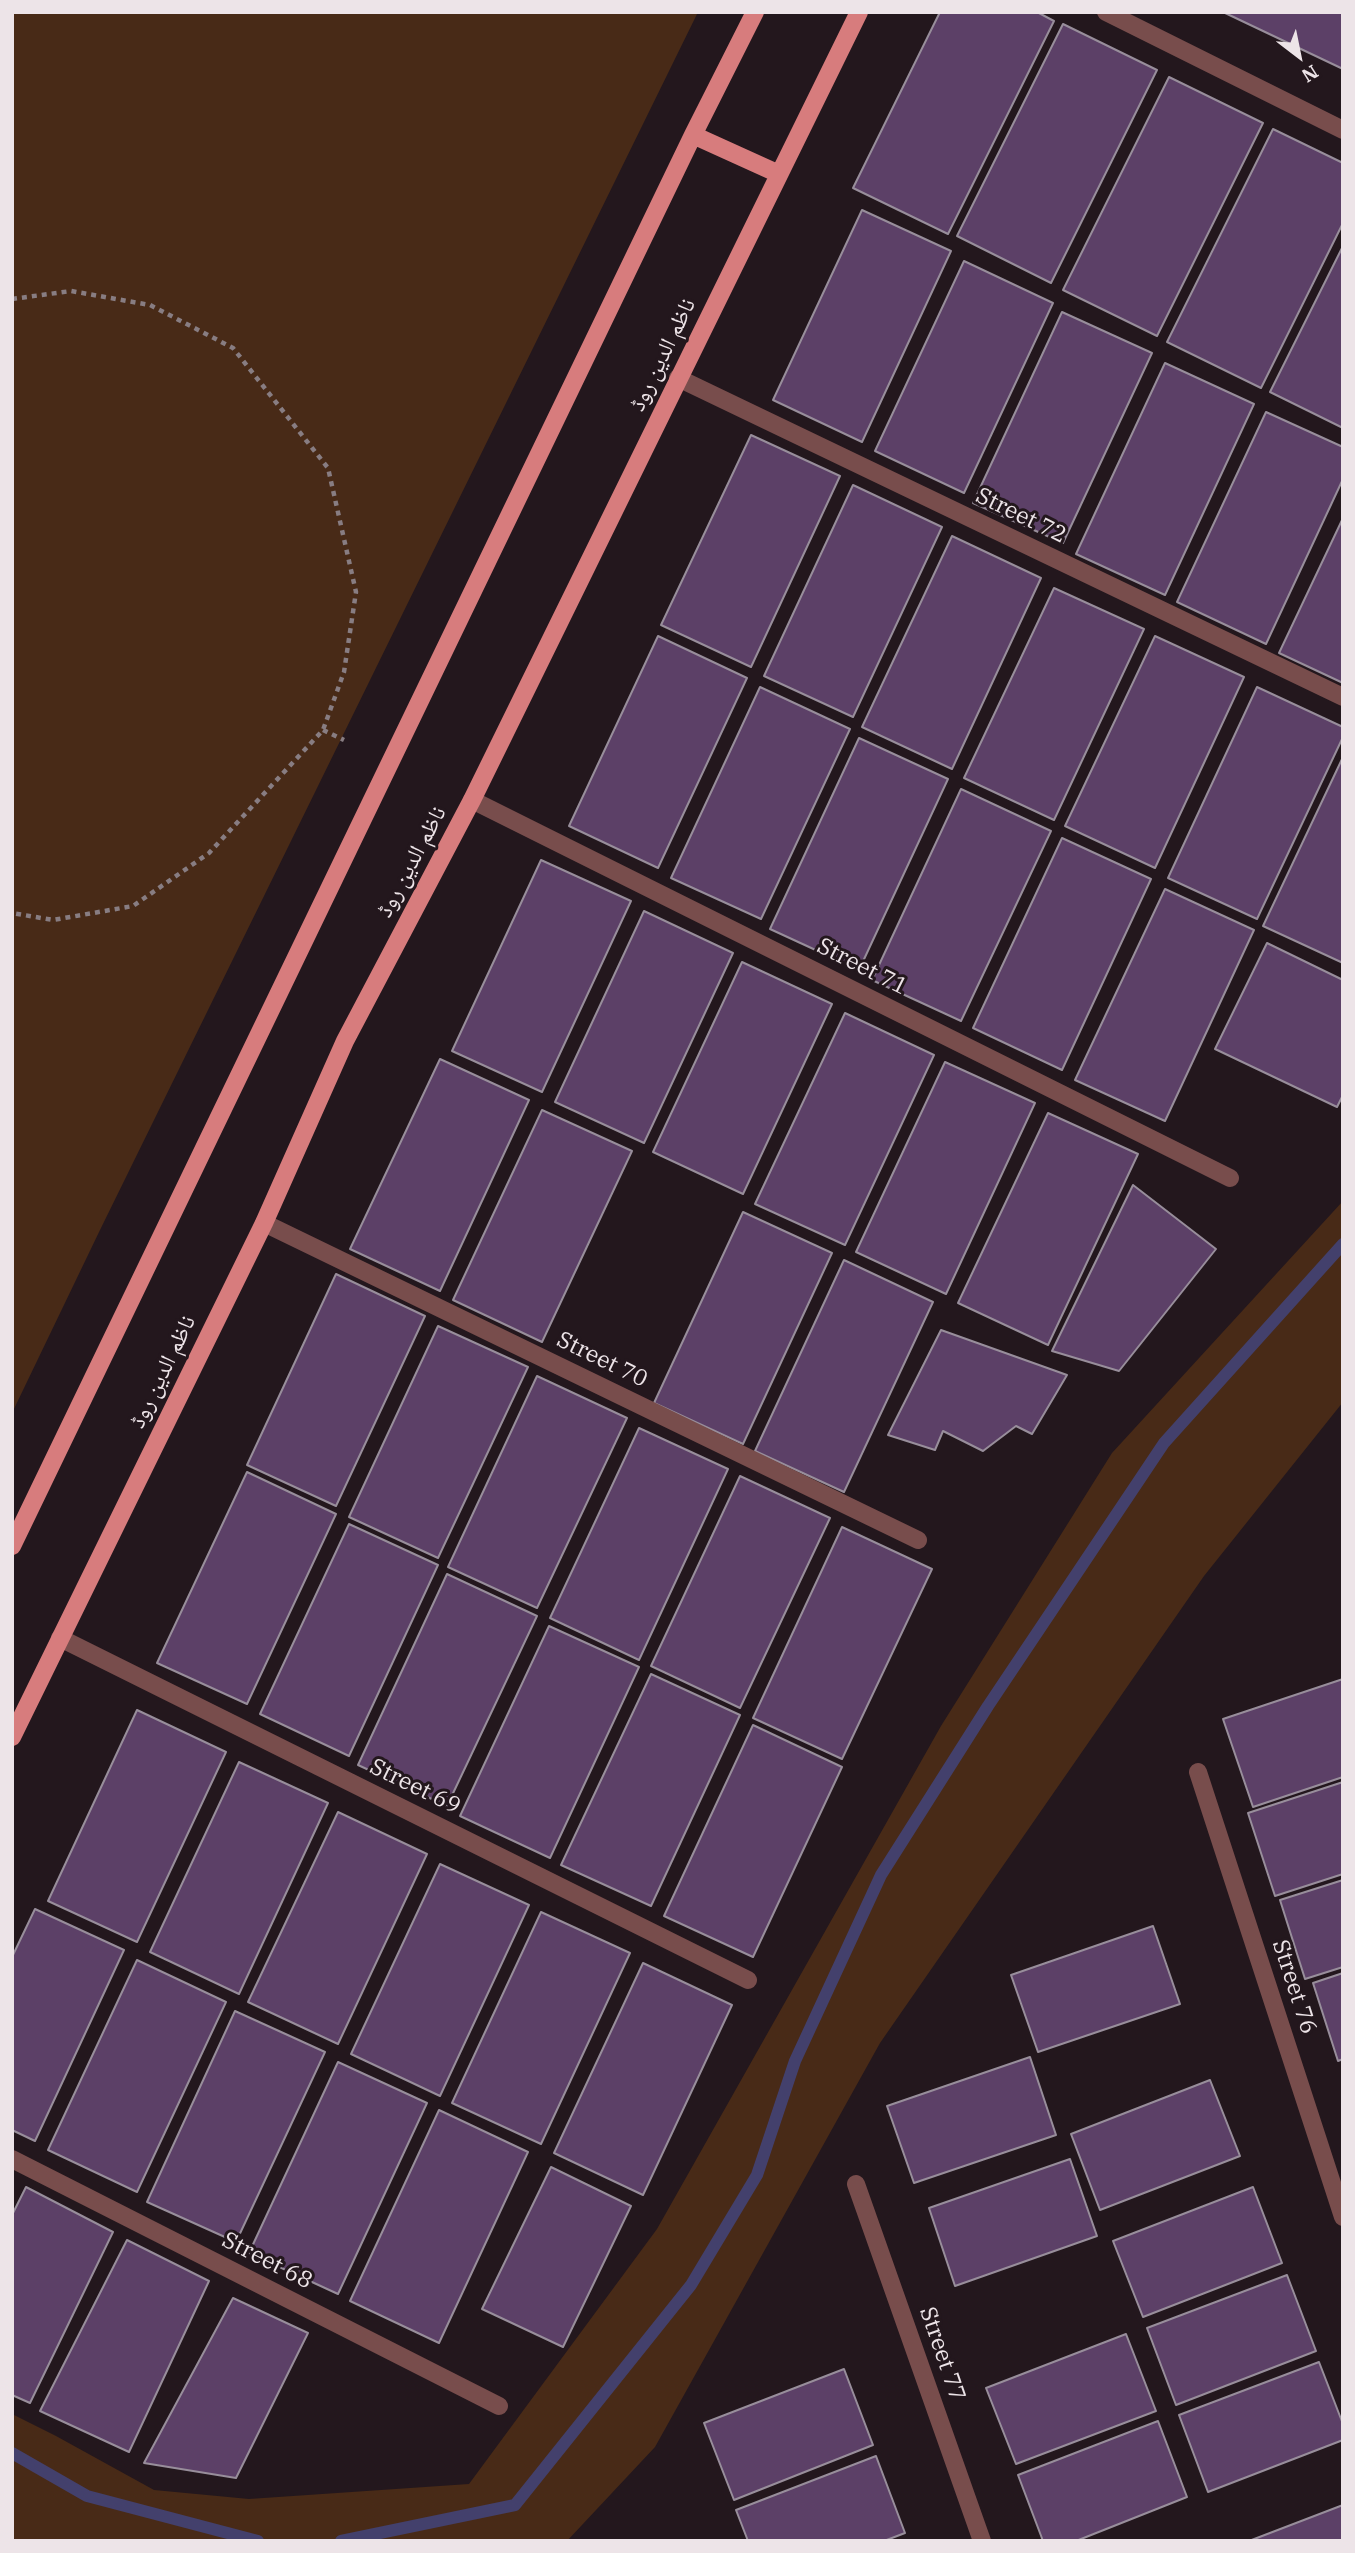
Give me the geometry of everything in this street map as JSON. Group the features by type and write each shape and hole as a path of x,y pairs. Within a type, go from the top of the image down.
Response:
{"main road":[{"path":"12,1546 693,135 755,12"},
{"name":"ناظم الدین روڈ","path":"12,1737 264,1223 345,1041 472,800 859,12"},
{"path":"693,135 779,173"}],"street":[{"path":"1106,12 1343,130"},
{"name":"Street 72","path":"678,379 1343,698"},
{"name":"Street 71","path":"472,800 1230,1178"},
{"name":"Street 70","path":"264,1223 918,1540"},
{"name":"Street 69","path":"60,1638 748,1980"},
{"name":"Street 76","path":"1198,1772 1343,2217"},
{"name":"Street 68","path":"12,2160 499,2406"},
{"name":"Street 77","path":"856,2184 982,2541"}],"path":[{"path":"12,299 71,291 150,305 233,348 328,468 356,592 344,672 323,730 209,853 133,906 52,920 12,913"},
{"path":"323,730 344,740"}],"shaded area":[{"path":"12,12 698,12 12,1413"},
{"path":"1343,1201 1343,1402 1204,1576 880,2043 655,2447 567,2541 19,2541 12,2538 12,2414 154,2490 249,2499 469,2484 657,2229 941,1726 1112,1453"}],"building":[{"path":"940,12 1037,12 1054,21 948,234 853,188"},
{"path":"1223,12 1343,12 1343,69"},
{"path":"1063,24 1157,70 1051,283 957,236"},
{"path":"1169,77 1263,123 1157,336 1063,290"},
{"path":"1273,129 1343,163 1343,223 1261,388 1167,342"},
{"path":"862,210 951,251 862,442 773,400"},
{"path":"1343,246 1343,428 1270,392"},
{"path":"964,261 1053,303 964,493 875,451"},
{"path":"1062,312 1152,353 1063,543 973,503"},
{"path":"1165,363 1254,404 1165,595 1076,554"},
{"path":"1266,412 1343,447 1343,479 1266,644 1177,602"},
{"path":"751,435 840,476 751,667 661,625"},
{"path":"853,485 942,527 853,717 764,676"},
{"path":"1343,518 1343,683 1279,653"},
{"path":"952,536 1041,578 952,769 862,727"},
{"path":"1054,588 1144,629 1054,820 964,778"},
{"path":"658,636 747,678 658,868 569,826"},
{"path":"1155,636 1244,677 1155,868 1065,826"},
{"path":"760,687 850,729 761,919 671,878"},
{"path":"1257,687 1343,727 1343,737 1257,919 1168,878"},
{"path":"859,738 948,779 859,970 770,929"},
{"path":"1343,757 1343,963 1263,926"},
{"path":"961,789 1051,831 961,1021 872,980"},
{"path":"1062,838 1151,879 1062,1070 973,1028"},
{"path":"541,860 631,901 542,1092 452,1051"},
{"path":"1165,889 1254,930 1165,1121 1075,1080"},
{"path":"644,911 733,953 644,1143 555,1102"},
{"path":"1267,943 1343,980 1343,1095 1337,1107 1215,1049"},
{"path":"742,962 832,1004 743,1194 653,1152"},
{"path":"845,1013 934,1055 845,1245 755,1204"},
{"path":"440,1059 529,1100 440,1291 350,1249"},
{"path":"945,1062 1035,1103 946,1294 856,1252"},
{"path":"542,1110 632,1151 542,1342 453,1300"},
{"path":"1048,1113 1138,1154 1048,1345 958,1303"},
{"path":"1133,1185 1216,1249 1119,1371 1052,1351"},
{"path":"743,1212 832,1253 743,1444 654,1403"},
{"path":"844,1260 933,1302 844,1492 755,1451"},
{"path":"336,1274 425,1316 336,1506 247,1465"},
{"path":"438,1326 528,1367 438,1558 349,1517"},
{"path":"941,1330 1067,1375 1032,1434 1016,1426 983,1451 943,1431 935,1450 888,1435"},
{"path":"537,1376 627,1418 537,1608 448,1567"},
{"path":"639,1428 728,1469 639,1660 550,1618"},
{"path":"247,1472 336,1514 247,1704 157,1663"},
{"path":"740,1476 830,1518 740,1708 651,1666"},
{"path":"349,1524 438,1565 349,1756 260,1714"},
{"path":"842,1527 932,1569 842,1759 753,1718"},
{"path":"447,1574 537,1616 447,1806 358,1765"},
{"path":"549,1626 639,1667 550,1858 460,1816"},
{"path":"651,1674 740,1715 651,1906 561,1865"},
{"path":"1343,1679 1343,1777 1253,1807 1223,1719"},
{"path":"137,1710 226,1752 137,1942 48,1901"},
{"path":"753,1725 842,1767 753,1957 664,1916"},
{"path":"239,1762 328,1803 239,1994 150,1952"},
{"path":"1343,1782 1343,1874 1275,1896 1248,1813"},
{"path":"338,1812 427,1854 338,2044 248,2002"},
{"path":"440,1864 529,1905 440,2096 351,2054"},
{"path":"1343,1880 1343,1967 1305,1979 1280,1900"},
{"path":"35,1909 124,1950 35,2141 12,2130 12,1957"},
{"path":"541,1912 630,1953 541,2144 452,2103"},
{"path":"1153,1926 1180,2004 1038,2052 1011,1975"},
{"path":"137,1960 226,2002 137,2192 48,2150"},
{"path":"643,1963 732,2005 643,2195 554,2153"},
{"path":"1343,1973 1343,2059 1338,2061 1313,1983"},
{"path":"235,2011 325,2052 236,2242 147,2202"},
{"path":"1030,2057 1056,2135 914,2183 887,2106"},
{"path":"338,2062 427,2103 338,2294 249,2253"},
{"path":"1210,2080 1240,2156 1100,2210 1071,2134"},
{"path":"439,2110 528,2152 439,2343 350,2301"},
{"path":"1070,2159 1097,2236 955,2286 929,2208"},
{"path":"551,2167 631,2206 563,2347 482,2309"},
{"path":"26,2187 113,2232 30,2403 12,2395 12,2215"},
{"path":"1253,2187 1282,2263 1143,2317 1113,2241"},
{"path":"127,2240 209,2281 129,2452 40,2411"},
{"path":"1287,2275 1316,2351 1176,2405 1147,2328"},
{"path":"233,2298 308,2333 236,2478 144,2463"},
{"path":"1126,2334 1156,2411 1016,2464 986,2388"},
{"path":"1319,2362 1343,2424 1343,2440 1208,2492 1179,2415"},
{"path":"844,2369 873,2445 734,2500 704,2423"},
{"path":"1158,2421 1187,2497 1076,2541 1043,2541 1018,2475"},
{"path":"876,2456 905,2533 884,2541 748,2541 736,2510"},
{"path":"1343,2505 1343,2541 1249,2541"}],"waterway":[{"path":"341,2541 515,2505 691,2285 757,2175 795,2061 881,1875 988,1706 1164,1443 1343,1244"},
{"path":"12,2453 87,2496 258,2541"}]}
